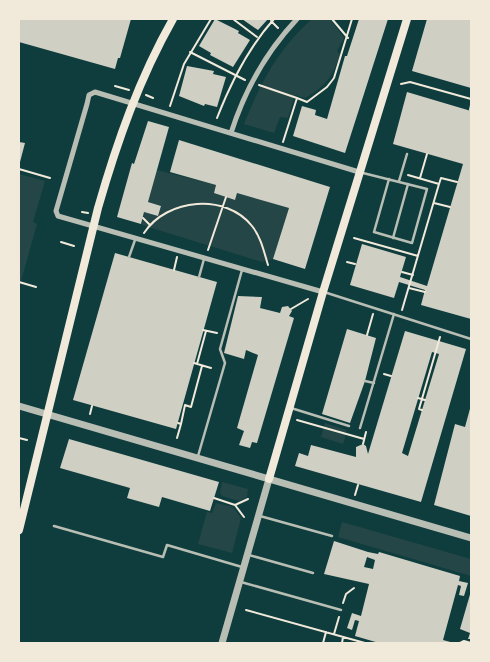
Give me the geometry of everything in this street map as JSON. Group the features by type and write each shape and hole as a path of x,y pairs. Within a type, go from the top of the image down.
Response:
{"main road":[{"path":"19,530 98,208 110,167 139,87 173,19"},
{"path":"269,479 359,172 407,19"}],"street":[{"path":"231,133 250,82 272,47 297,19"},
{"path":"323,292 204,260 58,216 56,212 86,104 89,95 95,92 359,172"},
{"path":"19,406 471,538"},
{"path":"222,643 269,479"}],"lane":[{"path":"399,181 407,154"},
{"path":"359,172 399,181 427,189 412,243 374,232 389,179"},
{"path":"393,238 408,184"},
{"path":"129,257 138,239"},
{"path":"199,277 204,260"},
{"path":"198,458 225,363 220,349 242,270"},
{"path":"323,292 471,339"},
{"path":"360,428 394,314"},
{"path":"365,381 374,383"},
{"path":"290,408 349,426"},
{"path":"259,516 332,536"},
{"path":"54,526 163,557 167,545 244,568"},
{"path":"247,554 313,573"},
{"path":"240,582 341,610"}],"path":[{"path":"168,113 184,64 211,19"},
{"path":"233,19 258,38"},
{"path":"217,118 236,75 258,38 274,19"},
{"path":"333,19 348,38"},
{"path":"190,52 250,82 307,102 327,87 334,78 348,38 352,19"},
{"path":"401,84 410,82 471,99"},
{"path":"280,149 297,98"},
{"path":"470,110 471,105"},
{"path":"420,178 427,154"},
{"path":"19,169 50,178"},
{"path":"402,173 440,184 441,178 457,182"},
{"path":"204,260 226,197"},
{"path":"424,200 450,207"},
{"path":"138,239 150,225 180,208 203,203 223,206 236,211 253,226 260,240 268,266"},
{"path":"143,218 150,225"},
{"path":"354,238 418,256"},
{"path":"61,242 74,246"},
{"path":"174,270 179,252"},
{"path":"347,262 355,264"},
{"path":"402,272 413,275"},
{"path":"19,282 36,287"},
{"path":"409,288 425,292"},
{"path":"291,309 308,299"},
{"path":"367,335 375,308"},
{"path":"422,410 419,409 442,330"},
{"path":"206,331 196,364 212,368"},
{"path":"177,438 185,405 191,406 202,366"},
{"path":"384,374 392,376"},
{"path":"418,398 423,400"},
{"path":"90,414 92,406"},
{"path":"287,418 364,439"},
{"path":"19,438 27,440"},
{"path":"214,498 235,504 248,499"},
{"path":"235,504 244,517"},
{"path":"246,610 365,643"},
{"path":"334,634 337,625"},
{"path":"323,643 326,632"},
{"path":"342,643 343,637"},
{"path":"460,643 464,641 471,643"}],"shaded area":[{"path":"312,19 330,19 344,38 337,51 340,55 331,75 318,90 305,98 295,95 288,118 280,117 274,133 244,124 264,80 280,54"},
{"path":"157,170 216,185 214,193 235,200 237,193 289,208 273,259 262,262 142,225 144,212 158,216 161,206 148,202"},
{"path":"19,174 45,181 33,222 37,224 21,281 19,280"},
{"path":"325,423 347,430 343,444 321,437"},
{"path":"222,482 248,489 247,497 239,501 222,496 220,493"},
{"path":"216,503 233,507 241,518 232,553 198,544 207,512 212,513"},
{"path":"342,522 471,559 471,576 338,537"}],"building":[{"path":"19,19 131,19 115,69 19,42"},
{"path":"215,19 239,31 238,33 250,40 233,67 210,55 211,53 199,46"},
{"path":"242,19 268,19 258,30"},
{"path":"359,19 388,19 345,153 293,136 302,106 316,110 315,115 327,119 345,56 347,56"},
{"path":"427,19 471,19 471,88 412,71"},
{"path":"187,66 214,71 213,74 226,77 217,107 205,104 204,106 179,96"},
{"path":"407,92 471,111 471,319 421,305 425,290 399,282 394,298 350,285 362,244 406,257 400,277 427,286 463,164 393,144"},
{"path":"148,121 169,127 148,202 161,206 158,216 144,212 141,224 117,217 132,163 134,164"},
{"path":"179,140 330,187 305,269 273,259 289,208 237,193 235,200 214,193 216,185 170,172"},
{"path":"19,142 25,143 20,162 19,161"},
{"path":"115,253 217,282 176,429 73,400"},
{"path":"238,296 262,297 260,308 280,313 282,307 288,306 292,311 289,316 294,318 257,443 252,442 250,448 239,445 244,431 237,428 258,355 246,350 244,359 224,353"},
{"path":"347,329 376,338 365,381 350,423 322,414"},
{"path":"405,331 466,349 421,502 295,466 299,453 308,456 311,445 356,457 356,447 363,444 366,446 368,454","holes":["432,352 439,354 408,456 402,453"]},
{"path":"471,405 471,516 434,505 455,424 465,427"},
{"path":"69,439 219,482 210,511 162,497 159,507 127,498 130,488 60,468"},
{"path":"334,541 460,576 459,581 468,583 464,596 459,595 461,586 458,585 443,640 454,643 379,643 355,636 359,621 355,620 352,630 347,628 352,613 361,616 369,584 324,574","holes":["367,557 375,560 373,569 364,567"]},
{"path":"471,591 471,639 468,639 470,633 460,629"}]}
